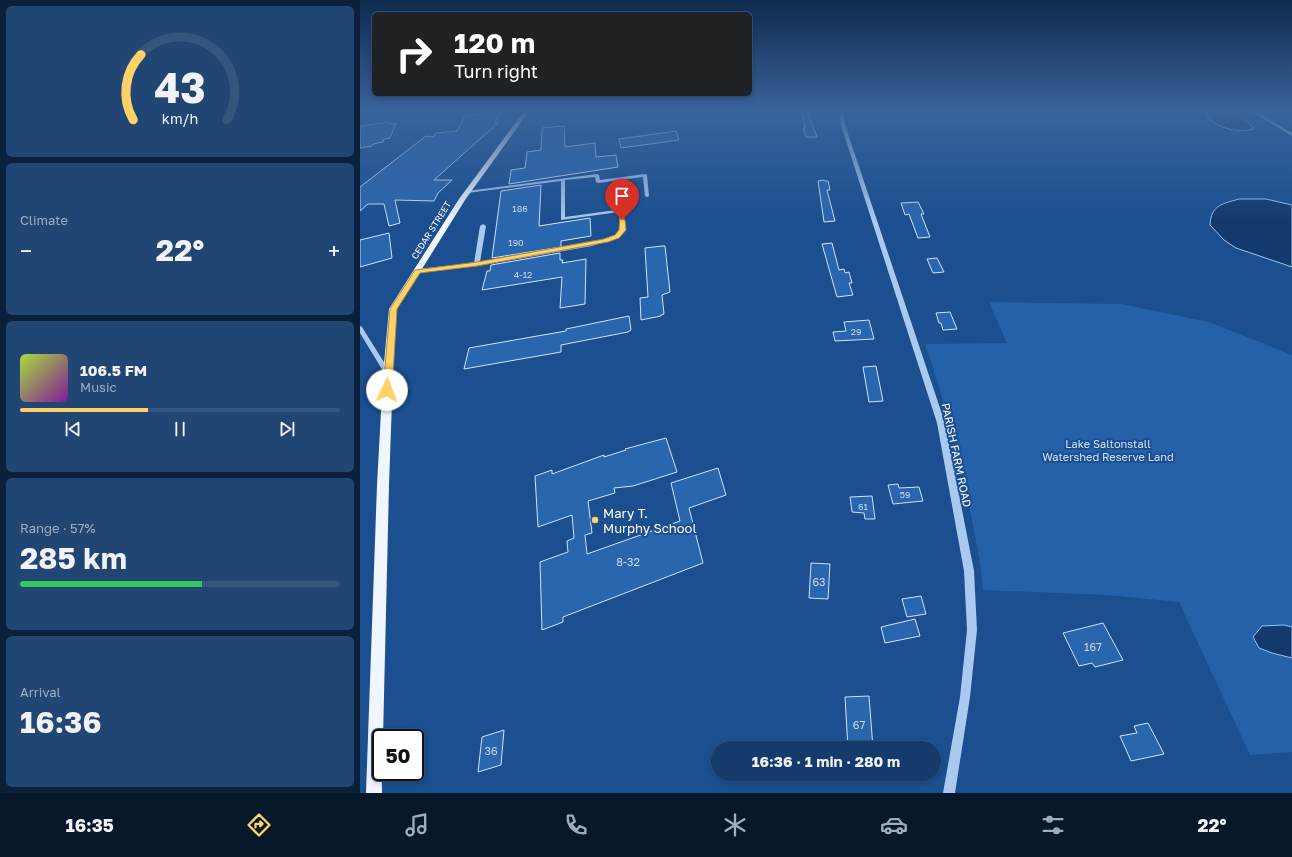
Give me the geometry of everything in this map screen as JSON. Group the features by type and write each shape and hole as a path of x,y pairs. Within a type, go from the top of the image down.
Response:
{"main road":[{"name":"CEDAR STREET","path":"374,793 383,489 388,374 394,309 467,192 500,147"}],"street":[{"name":"PARISH FARM ROAD","path":"850,147 941,423 969,571 972,630 965,697 949,793"},
{"path":"467,192 598,175 598,182 645,175 646,196"},
{"path":"417,271 477,264 606,241 617,236 623,230 621,210 563,219 563,180"},
{"path":"477,264 483,226"},
{"path":"360,328 388,374"}],"green space":[{"name":"Lake Saltonstall Watershed Reserve Land","path":"989,302 1121,304 1209,322 1292,355 1292,752 1250,755 1179,602 1108,595 983,590 978,548 960,465 944,404 925,344 1007,343"}],"shaded area":[{"path":"1239,199 1266,199 1292,205 1292,267 1236,248 1224,240 1210,225 1213,213 1218,206"},
{"path":"1284,625 1292,627 1292,658 1259,648 1253,637 1262,626"}],"building":[{"path":"412,147 471,147 434,180 452,180 438,193 434,201 395,200 400,223 389,226 384,204 368,204 360,211 360,187"},
{"path":"541,147 595,147 596,157 616,155 618,167 509,184 511,170 525,168 527,152 541,150"},
{"path":"818,181 828,181 830,190 827,190 835,221 824,222"},
{"path":"541,185 539,226 590,218 591,236 561,241 561,247 492,258 501,191"},
{"path":"918,202 924,214 921,214 930,237 918,238 909,214 905,215 901,203"},
{"path":"389,233 392,258 360,267 360,240"},
{"path":"832,243 839,270 844,269 845,273 849,272 852,283 849,283 853,295 837,297 822,244"},
{"path":"665,246 670,292 662,295 664,314 641,320 640,298 648,297 645,248"},
{"path":"560,253 560,260 563,260 562,263 586,259 585,304 560,308 562,277 482,290 487,271 490,271 491,265"},
{"path":"937,258 944,272 933,273 927,259"},
{"path":"950,312 957,329 943,330 936,313"},
{"path":"629,316 631,330 628,332 561,345 561,352 464,369 469,348 566,331 566,329"},
{"path":"869,320 874,339 835,341 833,332 846,331 844,322"},
{"path":"876,366 883,401 869,402 863,367"},
{"path":"666,438 677,472 633,486 614,488 615,493 588,501 592,533 585,535 587,554 680,521 671,483 718,468 726,495 689,508 703,563 563,617 563,622 542,630 540,562 568,552 567,541 574,538 572,515 538,527 535,476 552,470 552,474 604,455 604,457 626,450 625,449"},
{"path":"898,484 899,488 919,487 923,501 893,504 888,485"},
{"path":"872,496 875,519 865,519 864,513 852,512 850,497"},
{"path":"811,563 830,564 828,599 809,598"},
{"path":"921,596 926,614 907,617 902,599"},
{"path":"915,619 920,636 885,643 881,627"},
{"path":"1103,623 1123,660 1095,667 1092,663 1079,666 1063,633"},
{"path":"869,696 872,741 848,741 845,697"},
{"path":"1148,723 1164,754 1131,761 1120,736 1137,733 1134,726"},
{"path":"504,730 501,765 478,772 482,737"}],"place":[{"name":"Mary T. Murphy School","path":"595,520"}],"route":[{"path":"387,390 394,309 417,271 477,264 606,241 617,236 623,230 622,220"}]}
